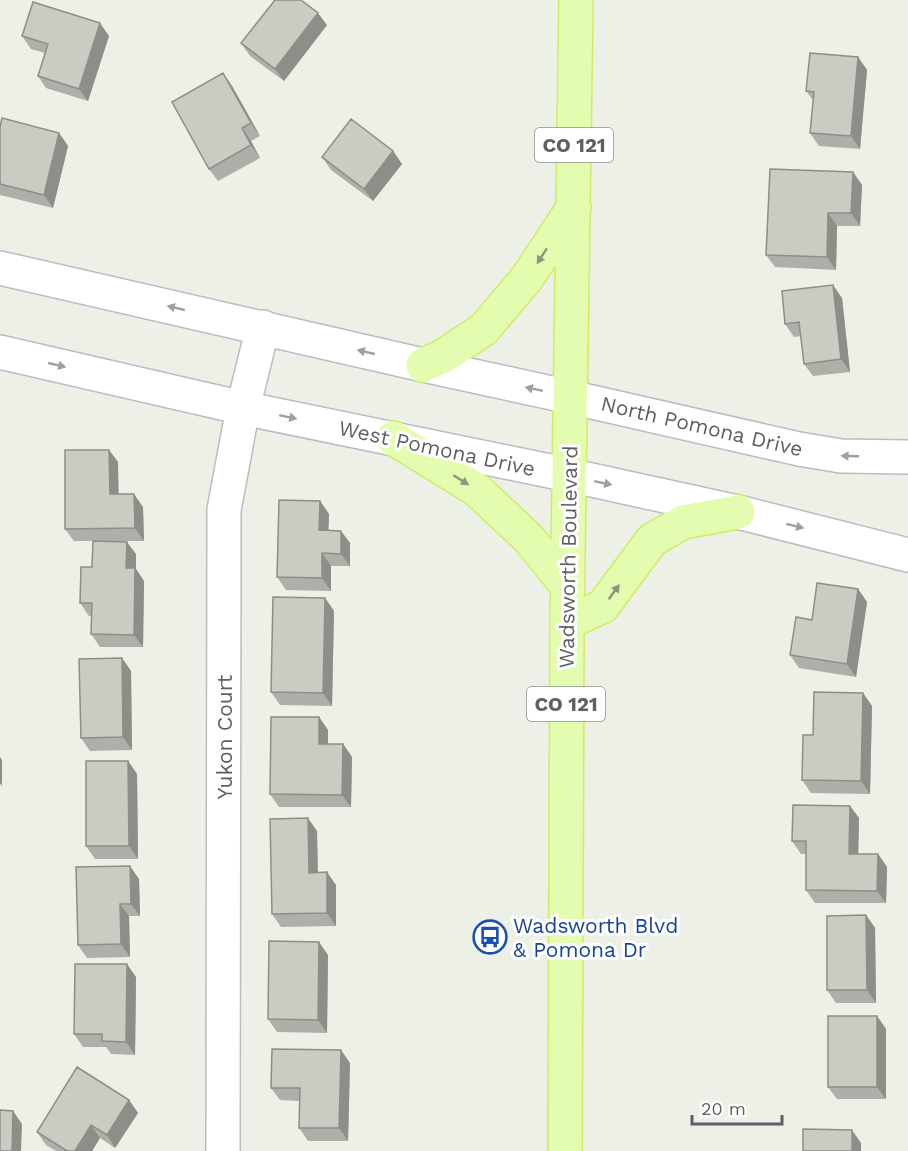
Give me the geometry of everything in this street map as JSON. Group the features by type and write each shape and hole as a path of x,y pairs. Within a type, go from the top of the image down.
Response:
{"main road":[{"name":"Wadsworth Boulevard","path":"565,1151 567,623 576,0"},
{"path":"423,365 442,357 484,329 527,278 574,207"},
{"path":"393,438 477,490 529,539 568,586"},
{"path":"567,623 603,606 652,540 683,522 738,512"}],"street":[{"path":"0,268 423,365"},
{"name":"Yukon Court","path":"223,1151 224,510 243,408 263,327"},
{"name":"West Pomona Drive","path":"0,352 243,408 738,512 908,555"},
{"name":"North Pomona Drive","path":"423,365 800,449 841,456 908,457"}],"building":[{"path":"275,0 301,0 318,13 275,69 241,43"},
{"path":"33,2 100,23 79,89 38,76 48,44 22,36"},
{"path":"810,53 858,57 851,136 810,133 814,92 806,91"},
{"path":"223,73 251,123 242,128 251,145 209,169 172,102"},
{"path":"2,118 59,133 44,195 0,184"},
{"path":"351,119 393,151 364,189 322,157"},
{"path":"770,169 853,172 851,213 828,213 827,257 766,255"},
{"path":"833,285 841,359 804,364 799,322 785,324 782,291"},
{"path":"65,450 109,450 110,494 134,494 135,528 65,529"},
{"path":"279,500 320,501 319,530 341,531 341,554 322,553 322,578 277,577"},
{"path":"93,541 127,542 126,568 135,568 134,635 91,634 92,603 80,603 81,567 92,567"},
{"path":"817,583 858,589 847,664 790,655 796,617 812,620"},
{"path":"273,597 325,598 323,693 271,692"},
{"path":"122,658 123,737 81,738 79,659"},
{"path":"814,692 863,693 861,781 802,780 803,735 813,735"},
{"path":"271,717 319,717 319,744 343,744 342,795 270,794"},
{"path":"86,761 128,761 129,846 86,846"},
{"path":"793,805 850,806 849,854 878,854 877,891 806,890 806,841 792,841"},
{"path":"308,818 309,873 327,872 327,913 272,914 270,819"},
{"path":"130,866 131,904 120,904 121,944 78,945 76,867"},
{"path":"866,915 867,990 827,990 827,916"},
{"path":"269,941 319,942 318,1020 268,1019"},
{"path":"75,964 127,964 126,1042 102,1041 102,1034 74,1034"},
{"path":"828,1016 877,1016 877,1087 828,1087"},
{"path":"272,1049 341,1050 339,1128 299,1128 300,1088 271,1088"},
{"path":"77,1067 129,1100 107,1135 91,1125 75,1151 67,1151 37,1132"},
{"path":"0,1110 13,1111 12,1151 0,1151"},
{"path":"803,1129 852,1130 852,1151 803,1151"}],"place":[{"name":"Wadsworth Blvd & Pomona Dr","path":"490,937"}]}
